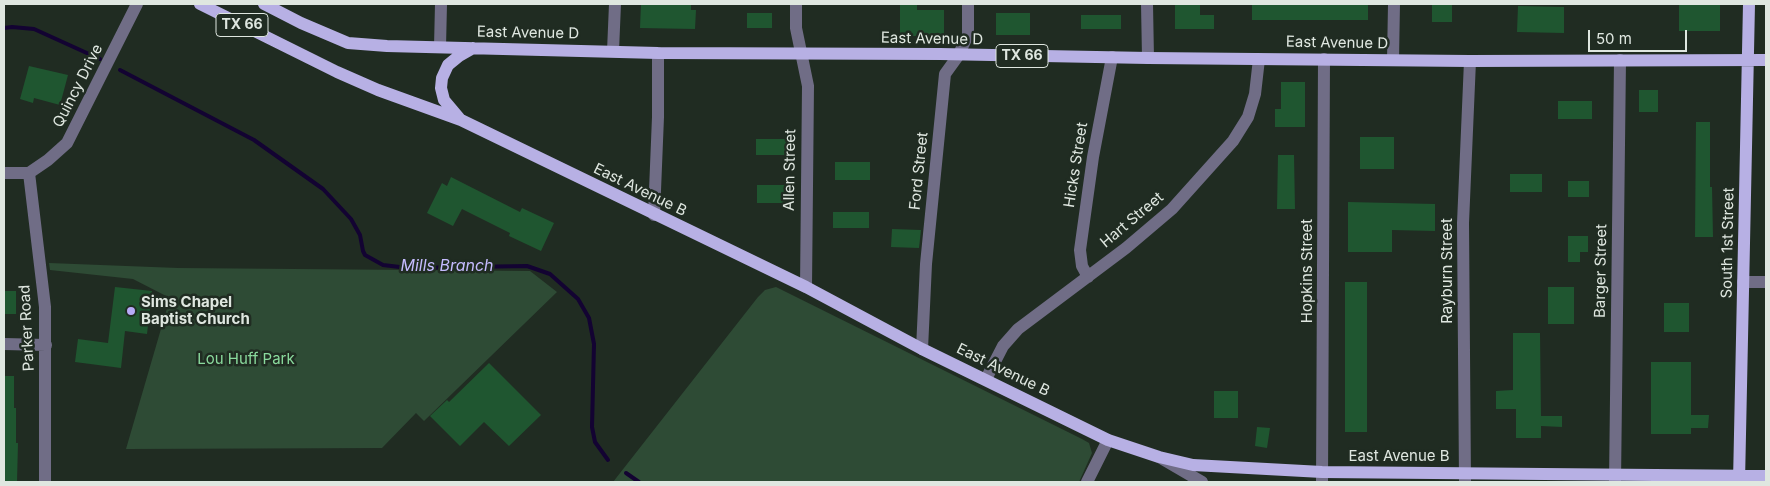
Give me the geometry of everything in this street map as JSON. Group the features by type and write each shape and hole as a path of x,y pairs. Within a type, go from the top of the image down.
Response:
{"main road":[{"name":"East Avenue B","path":"200,4 378,90 461,120 806,287 922,349 1108,440 1159,457 1201,466 1322,477 1740,479 1766,476"},
{"name":"East Avenue D","path":"264,4 301,23 348,43 360,45 658,52 940,54 958,56 1470,61 1766,60"},
{"name":"South 1st Street","path":"1740,479 1748,4"},
{"path":"461,120 444,100 441,88 442,78 448,65 473,48"}],"street":[{"name":"Quincy Drive","path":"29,173 48,160 67,143 137,4"},
{"path":"440,47 441,4"},
{"path":"613,51 614,4"},
{"name":"Allen Street","path":"796,4 796,28 808,86 806,287"},
{"name":"Ford Street","path":"922,349 926,264 945,74 958,56 968,35 968,4"},
{"path":"1147,4 1148,58"},
{"path":"1393,60 1394,4"},
{"path":"654,215 658,117 658,52"},
{"name":"Hicks Street","path":"1088,277 1082,266 1080,250 1093,157 1112,57"},
{"name":"Hart Street","path":"986,379 1003,346 1018,328 1126,248 1172,209 1233,141 1248,117 1255,94 1259,59"},
{"name":"Hopkins Street","path":"1322,477 1324,59"},
{"name":"Barger Street","path":"1615,478 1620,60"},
{"name":"Rayburn Street","path":"1466,477 1462,223 1470,61"},
{"path":"4,173 29,173"},
{"name":"Parker Road","path":"29,173 45,307 46,482"},
{"path":"1743,282 1766,282"},
{"path":"4,344 46,345"},
{"path":"1087,482 1108,440"},
{"path":"1159,457 1185,474 1202,482"}],"green space":[{"name":"Lou Huff Park","path":"49,263 178,268 530,271 557,292 424,421 416,413 382,448 126,449 170,298 133,279 50,270"},
{"path":"776,287 1089,443 1092,453 1079,482 613,482 758,297 765,290"}],"building":[{"path":"641,4 691,4 691,10 696,10 695,29 640,28"},
{"path":"900,4 917,4 917,10 944,10 944,36 900,36"},
{"path":"1175,4 1200,4 1200,15 1214,15 1214,29 1175,29"},
{"path":"1252,4 1368,4 1368,20 1252,20"},
{"path":"1432,4 1452,4 1452,22 1432,22"},
{"path":"1679,4 1720,4 1720,31 1679,31"},
{"path":"1518,6 1564,7 1564,33 1517,32"},
{"path":"747,13 772,13 772,28 747,28"},
{"path":"996,13 1030,13 1030,35 996,35"},
{"path":"1081,15 1121,15 1121,29 1081,29"},
{"path":"29,66 68,75 60,105 34,98 33,103 20,99"},
{"path":"1281,82 1305,82 1305,127 1275,127 1275,109 1281,109"},
{"path":"1639,90 1658,90 1658,112 1639,112"},
{"path":"1558,101 1592,101 1592,119 1558,119"},
{"path":"1696,122 1710,122 1710,187 1712,187 1713,237 1695,237"},
{"path":"1360,137 1394,137 1394,169 1360,169"},
{"path":"756,139 790,139 790,155 756,155"},
{"path":"1278,155 1294,155 1295,209 1277,209"},
{"path":"835,162 870,162 870,180 835,180"},
{"path":"1510,174 1542,174 1542,192 1510,192"},
{"path":"451,177 520,212 522,208 554,223 541,251 509,236 510,233 462,209 453,226 427,213 442,183 447,186"},
{"path":"1568,181 1589,181 1589,197 1568,197"},
{"path":"757,185 786,185 786,203 757,203"},
{"path":"1348,202 1435,204 1435,231 1392,230 1392,252 1348,252"},
{"path":"833,212 869,212 869,228 833,228"},
{"path":"892,229 921,230 919,248 891,247"},
{"path":"1568,236 1588,236 1588,252 1580,252 1580,262 1568,262"},
{"path":"1345,282 1367,282 1367,432 1345,432"},
{"name":"Sims Chapel Baptist Church","path":"115,287 152,291 147,334 125,331 121,368 75,362 78,339 108,343"},
{"path":"1548,287 1574,287 1574,324 1548,324"},
{"path":"4,291 16,291 16,314 4,314"},
{"path":"1664,303 1689,303 1689,332 1664,332"},
{"path":"1513,333 1540,333 1541,416 1562,416 1562,427 1541,426 1541,438 1516,438 1516,409 1496,409 1496,391 1513,390"},
{"path":"1651,362 1691,362 1691,415 1709,415 1708,428 1691,428 1691,434 1651,434"},
{"path":"489,363 541,415 509,446 484,422 460,446 430,416 447,400 449,402"},
{"path":"4,376 14,376 16,443 18,443 17,482 4,482"},
{"path":"1214,391 1238,391 1238,418 1214,418"},
{"path":"1257,427 1270,428 1267,448 1255,446"}],"waterway":[{"name":"Mills Branch","path":"4,28 34,29 100,59"},
{"name":"Mills Branch","path":"120,70 254,140 323,189 351,219 360,235 365,255 383,265 408,268 527,266 550,274 578,299 589,318 594,344 592,427 595,442 608,460"},
{"name":"Mills Branch","path":"626,473 639,482"}],"place":[{"name":"Sims Chapel Baptist Church","path":"131,311"}]}
